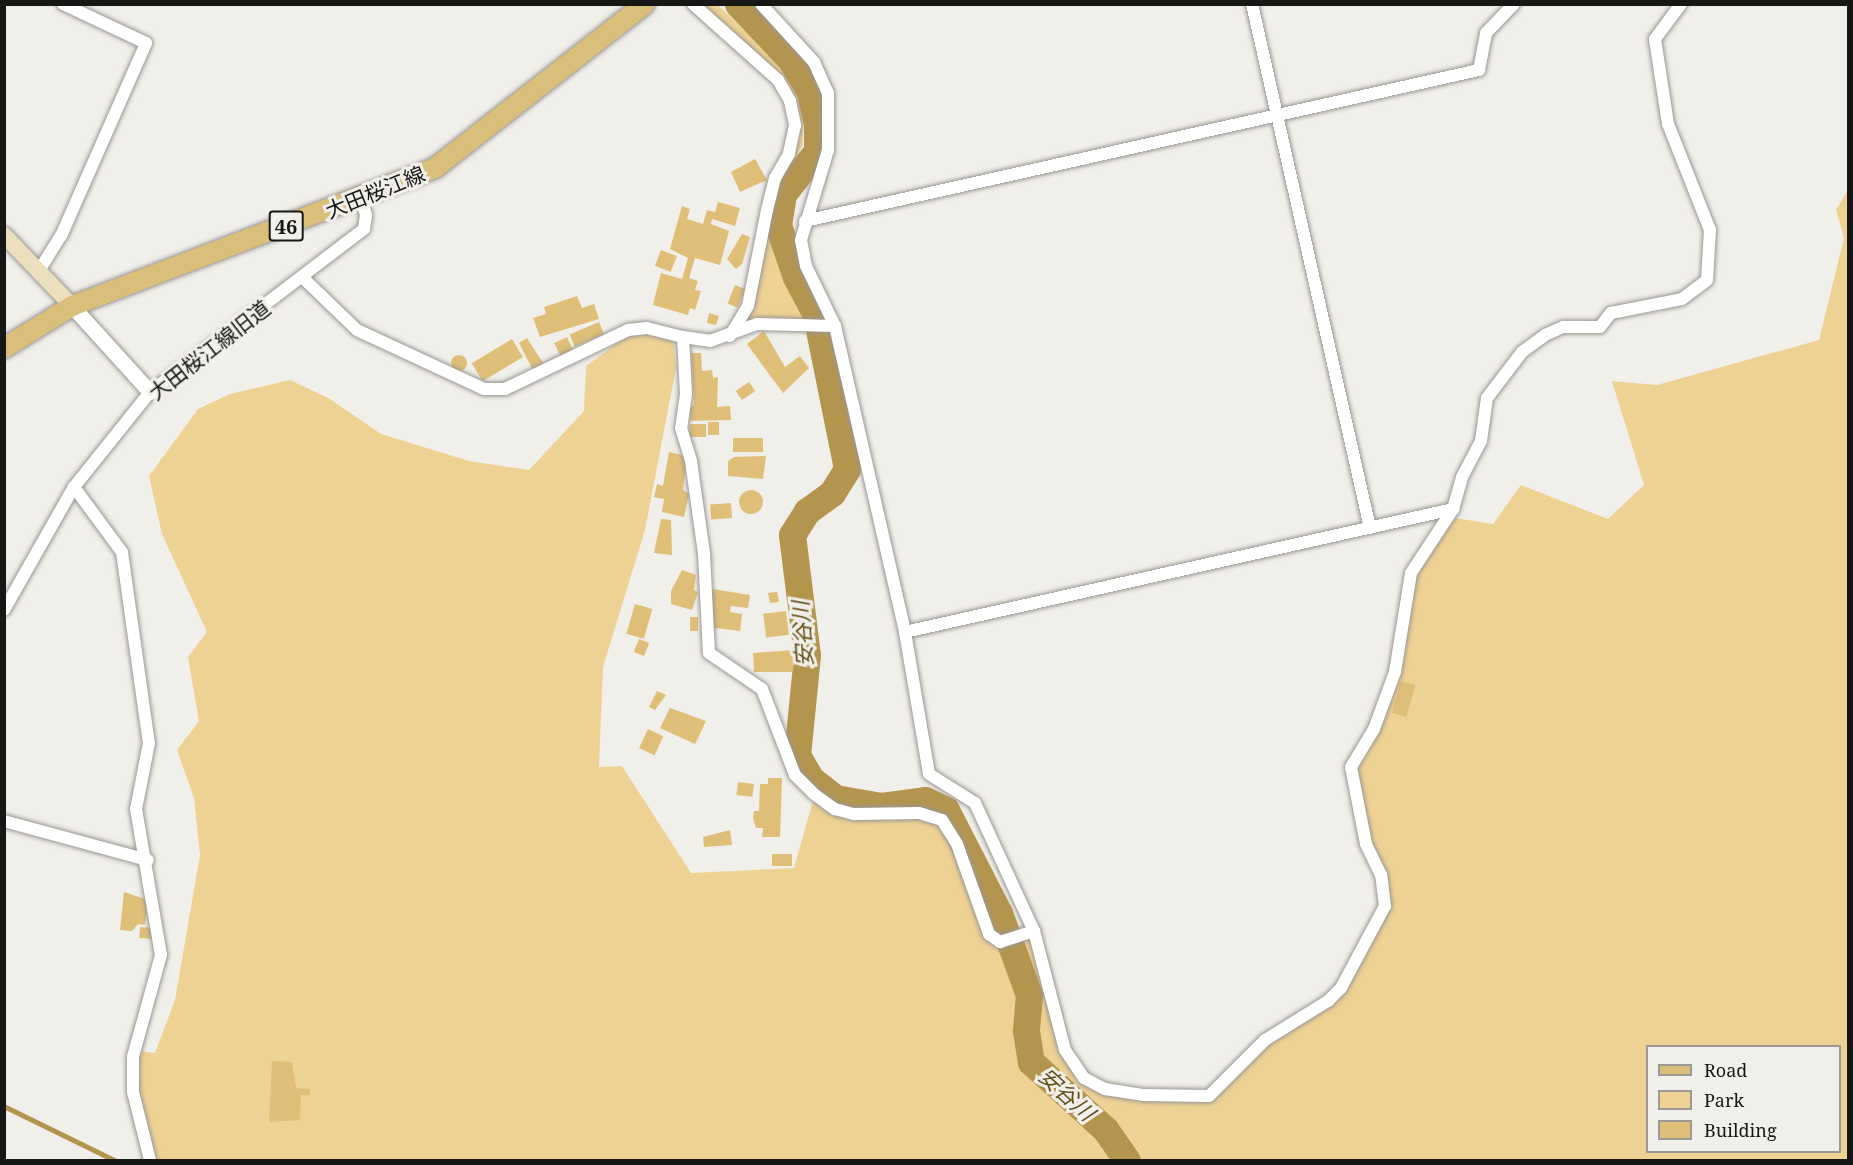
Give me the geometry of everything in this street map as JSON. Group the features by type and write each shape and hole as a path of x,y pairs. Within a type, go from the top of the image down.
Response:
{"main road":[{"name":"大田桜江線","path":"4,348 72,306 361,199 435,168 645,4"},
{"path":"4,236 40,269 72,306"}],"street":[{"path":"40,269 61,236 146,43 63,4"},
{"path":"693,4 771,72 790,101 795,125 789,154 775,178 748,306 730,336"},
{"path":"761,4 814,62 828,93 828,150 801,240 806,266 833,327 905,632 929,774 975,803 1030,932 1065,1050 1084,1078 1105,1089 1209,1096 1265,1040 1328,1001 1341,988 1385,906 1381,875 1366,844 1350,767 1374,729 1395,672 1411,573 1453,509 1462,477 1481,441 1487,398 1522,352 1563,327 1600,327 1611,313 1683,299 1707,280 1710,230 1668,124 1655,39 1681,4"},
{"path":"1252,4 1370,528"},
{"path":"805,221 1479,70 1486,33 1514,4"},
{"name":"大田桜江線旧道","path":"4,610 74,487 150,393 364,230 366,215 361,199"},
{"path":"302,277 357,330 484,389 505,389 628,330 647,328 710,341 730,336 757,324 833,327"},
{"path":"72,306 150,393"},
{"path":"683,337 686,394 681,428 691,461 704,554 705,643 710,653 762,689 795,775 814,794 836,809 854,814 919,813 942,820 957,844 989,934 1000,942 1030,932"},
{"path":"74,487 122,552 149,743 136,809 148,860 161,954 133,1057 134,1092 150,1161"},
{"path":"905,632 1453,509"},
{"path":"4,821 148,860"}],"green space":[{"path":"698,5 718,5 790,73 802,101 803,144 782,185 773,223 811,324 746,320 794,101"},
{"path":"1848,190 1848,1160 154,1160 136,1086 138,1051 155,1053 175,1000 200,855 194,798 177,750 199,721 188,657 207,632 162,534 149,476 198,409 230,394 290,380 330,399 381,434 469,461 529,470 584,411 586,366 631,333 646,331 673,339 676,368 645,530 603,667 599,767 622,766 691,873 794,868 814,797 832,811 923,817 945,827 985,933 1030,938 1062,1053 1085,1084 1209,1099 1267,1043 1330,1005 1388,903 1354,770 1378,733 1416,570 1455,518 1493,524 1521,485 1608,519 1644,485 1612,381 1657,385 1819,340 1844,238 1836,210"}],"building":[{"path":"755,159 767,180 740,192 731,172"},
{"path":"718,202 740,208 735,226 712,219 711,224 729,231 720,265 695,258 689,278 698,281 695,290 701,291 695,310 690,308 688,315 653,305 661,273 682,279 688,258 670,249 682,206 690,209 687,219 703,224 707,210 715,212"},
{"path":"742,234 750,237 742,264 736,269 727,259"},
{"path":"661,250 677,256 671,272 655,266"},
{"path":"735,285 745,289 738,308 728,304"},
{"path":"577,296 582,308 594,304 599,319 540,337 533,318 546,314 544,307"},
{"path":"709,313 719,316 716,325 707,323"},
{"path":"599,322 604,334 575,346 570,335"},
{"path":"764,331 785,367 800,356 809,368 783,393 747,344"},
{"path":"567,337 573,350 560,356 554,343"},
{"path":"527,338 543,363 533,370 519,343"},
{"path":"512,339 523,357 483,381 472,363"},
{"path":"691,353 701,353 702,371 712,370 713,378 718,377 717,407 730,406 731,420 690,421 689,409 694,405"},
{"path":"459,355 465,357 467,363 465,369 459,371 453,369 451,363 453,357"},
{"path":"749,382 755,391 742,400 736,391"},
{"path":"708,422 719,422 719,435 708,435"},
{"path":"690,424 706,424 706,437 690,437"},
{"path":"733,438 763,438 763,452 733,452"},
{"path":"669,452 682,455 686,466 683,490 689,494 684,517 662,512 664,499 654,497 657,484 663,486"},
{"path":"766,456 763,479 728,476 728,461 734,457"},
{"path":"751,490 760,493 763,502 760,511 751,514 742,511 739,502 742,493"},
{"path":"731,503 732,518 711,519 710,504"},
{"path":"661,519 671,520 672,555 654,553"},
{"path":"682,570 696,575 694,590 698,592 692,610 671,604 671,591"},
{"path":"713,589 750,595 748,608 731,606 730,612 742,614 740,631 707,627"},
{"path":"777,592 779,602 770,603 768,593"},
{"path":"635,604 652,609 644,639 626,634"},
{"path":"786,611 789,635 766,638 763,614"},
{"path":"690,617 698,617 698,631 690,631"},
{"path":"639,639 649,643 644,656 634,652"},
{"path":"795,650 793,672 754,672 753,653"},
{"path":"1401,681 1415,685 1406,717 1392,713"},
{"path":"657,691 666,695 655,710 649,707"},
{"path":"670,708 706,721 695,744 660,728"},
{"path":"648,729 663,736 655,755 639,748"},
{"path":"768,778 782,778 780,837 762,837 763,828 756,828 753,818 754,811 759,811 760,784 768,784"},
{"path":"738,782 754,784 752,797 736,795"},
{"path":"730,830 732,845 704,847 703,837"},
{"path":"772,854 792,854 792,866 772,866"},
{"path":"124,892 148,900 145,925 138,924 132,931 120,930"},
{"path":"140,927 153,928 152,939 139,938"},
{"path":"272,1061 292,1062 296,1088 310,1089 310,1095 301,1095 300,1120 269,1122"}],"waterway":[{"name":"安谷川","path":"738,4 791,60 810,92 817,124 817,151 783,194 778,225 796,277 816,315 847,469 832,493 807,511 792,535 807,655 797,755 811,779 835,798 881,806 925,800 946,810 999,913 1029,995 1026,1031 1031,1062 1105,1129 1127,1160"},
{"path":"4,1106 114,1160"}]}
